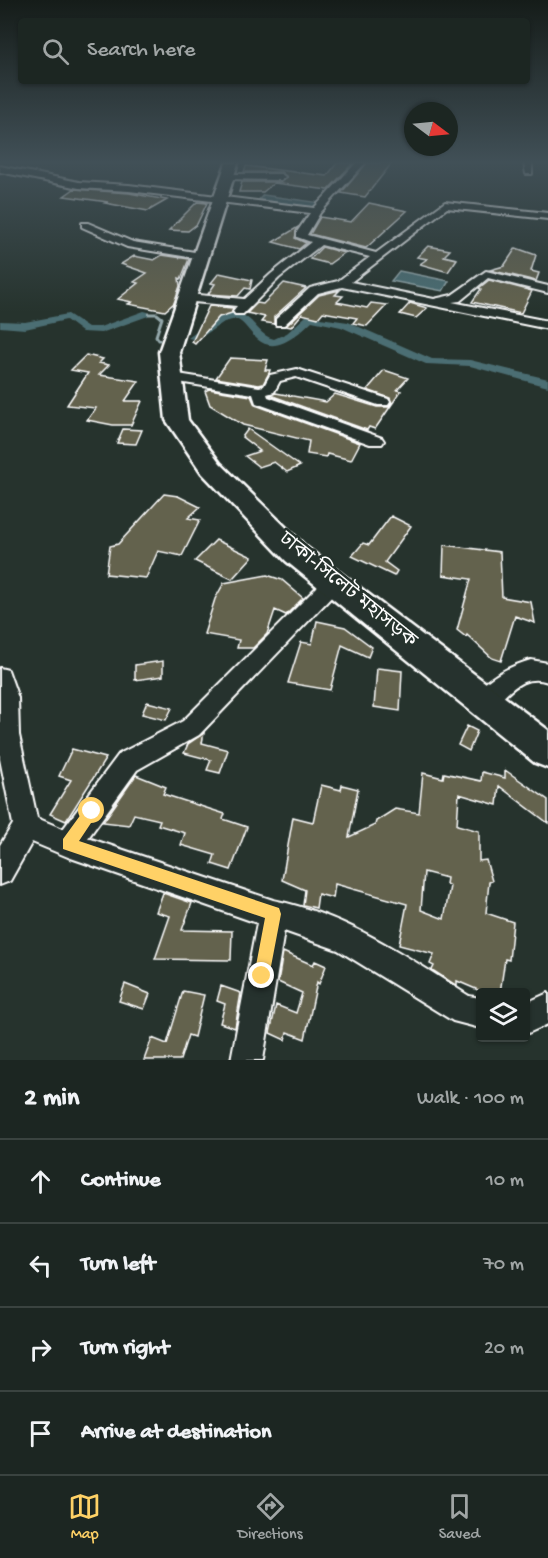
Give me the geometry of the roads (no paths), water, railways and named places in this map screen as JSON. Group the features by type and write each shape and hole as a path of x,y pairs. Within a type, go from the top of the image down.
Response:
{"highway":[{"name":"ঢাকা-সিলেট মহাসড়ক","path":"215,212 169,352 177,420 211,468 296,554 548,751"}],"street":[{"path":"316,212 302,232 302,237 377,256"},
{"path":"342,284 435,212"},
{"path":"515,212 548,216"},
{"path":"85,225 131,245 201,256"},
{"path":"187,298 243,307 275,276 318,242"},
{"path":"432,303 456,298 486,274 548,290"},
{"path":"280,322 314,290 342,284 360,285 432,303 548,325"},
{"path":"172,377 259,391 269,389 275,378 297,373 383,402"},
{"path":"259,391 261,400 376,441"},
{"path":"68,844 128,762 191,728 333,583"},
{"path":"483,700 525,669 534,667 548,673"},
{"path":"0,677 7,698 7,735 26,826 0,871"},
{"path":"26,826 68,844 273,914 302,918 350,940 464,1010 476,1012"},
{"path":"247,1060 273,914"},
{"path":"530,1017 548,1008"}],"water":[{"path":"399,271 449,281 443,291 391,281"}],"waterway":[{"path":"144,314 157,314 162,318 156,336 159,340"},
{"path":"0,324 17,326 68,317 86,330 101,330 144,314"},
{"path":"193,338 224,318 237,316 244,319 267,341 274,342 291,335 310,318 344,324 430,362 470,363 548,383"}]}
